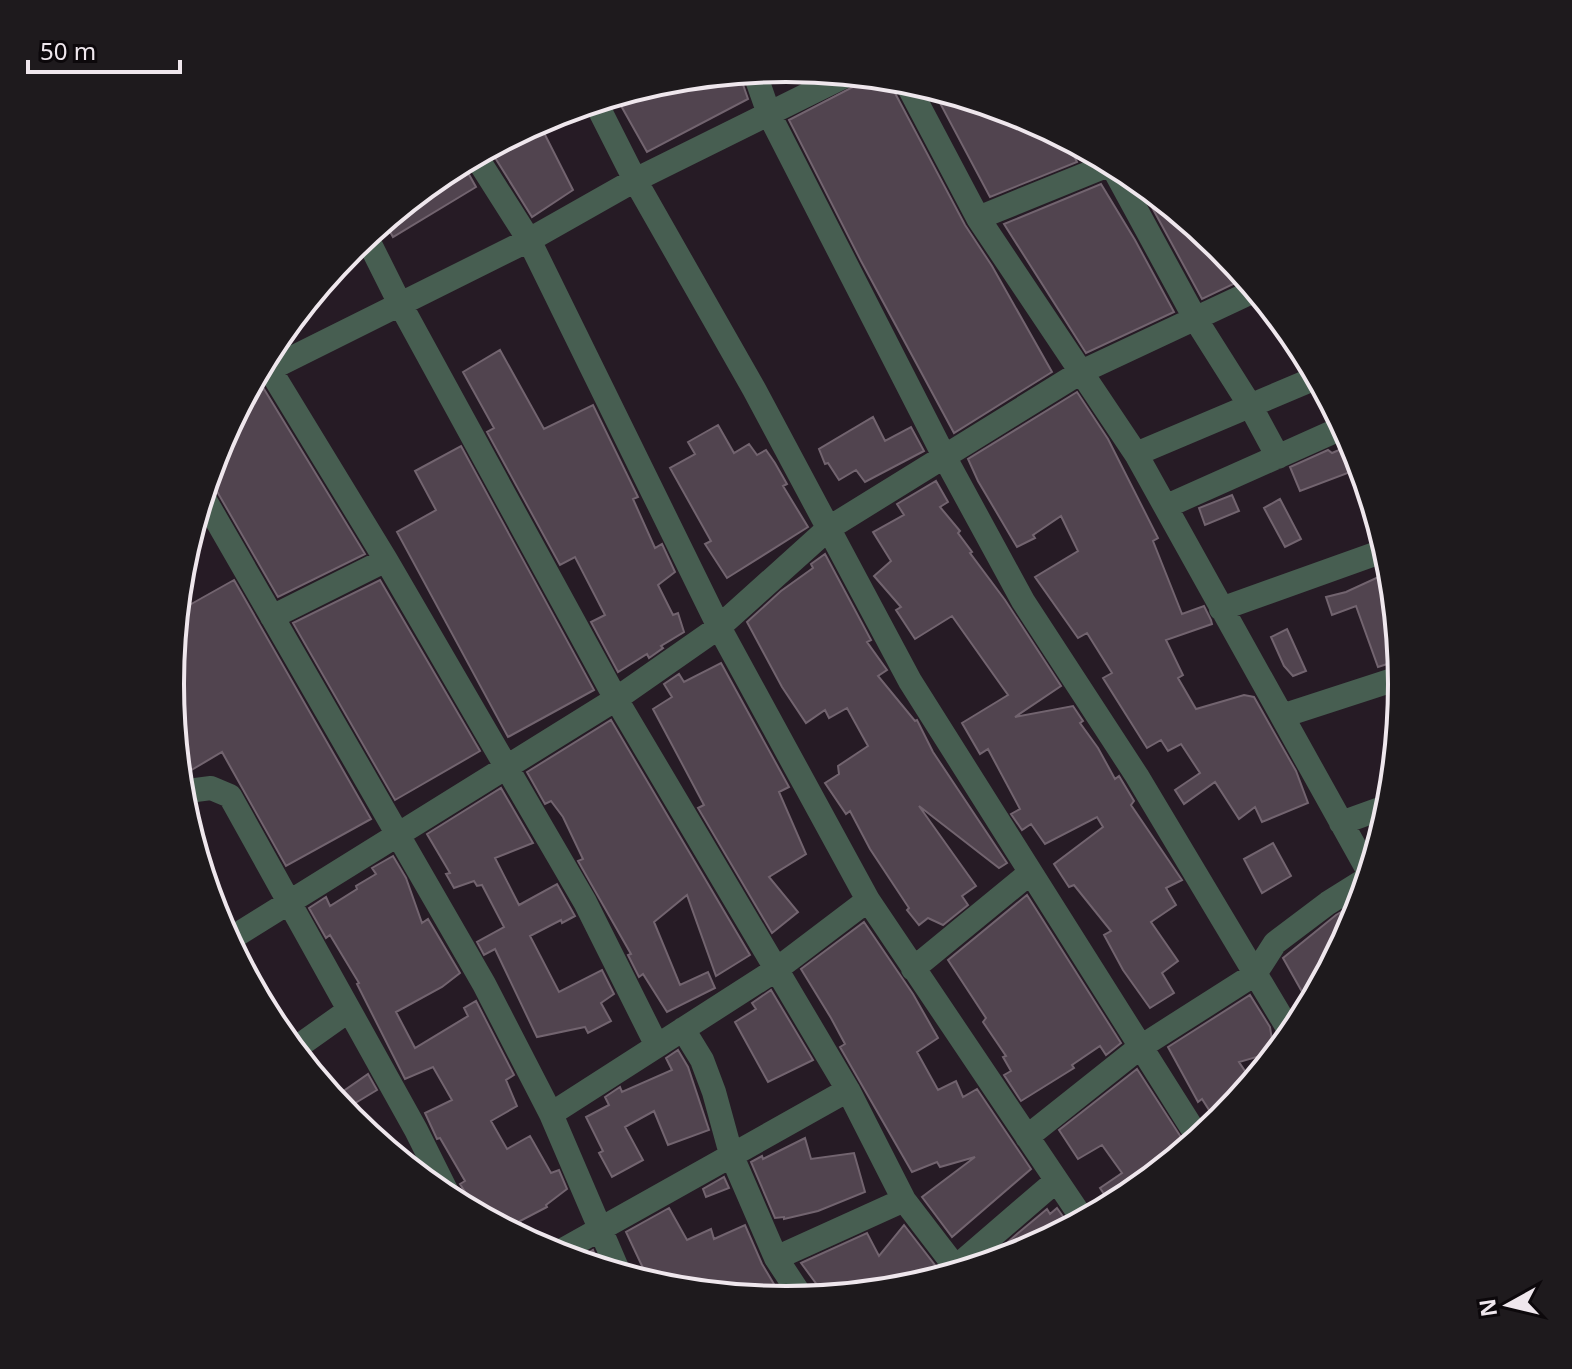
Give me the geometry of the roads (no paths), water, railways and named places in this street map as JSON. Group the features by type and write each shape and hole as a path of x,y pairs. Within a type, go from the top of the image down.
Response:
{"street":[{"path":"758,83 769,114 944,456 1023,601 1137,776 1284,1023"},
{"path":"277,362 529,240 635,180 830,84"},
{"path":"914,96 978,218 1136,454 1167,506 1362,862"},
{"path":"600,112 910,681 1192,1129"},
{"path":"481,165 529,240 719,627 868,900 1077,1211"},
{"path":"978,218 1096,169"},
{"path":"1122,185 1196,320 1251,407 1278,457"},
{"path":"372,247 616,699 848,1090 904,1200 953,1263"},
{"path":"238,934 616,699 719,627 829,528 1081,372 1246,295"},
{"path":"268,377 386,560 585,902 657,1046"},
{"path":"1136,454 1307,382"},
{"path":"1167,506 1333,432"},
{"path":"210,509 484,984 551,1114 614,1261"},
{"path":"1221,609 1374,554"},
{"path":"272,617 386,560"},
{"path":"1282,716 1388,682"},
{"path":"193,790 211,788 230,796 439,1177"},
{"path":"1341,823 1375,811"},
{"path":"913,969 1030,873"},
{"path":"1027,1137 1139,1048 1255,974 1275,943 1354,886"},
{"path":"551,1114 777,969 868,900"},
{"path":"302,1043 348,1011"},
{"path":"683,1029 702,1060 731,1154 776,1258 795,1287"},
{"path":"570,1247 848,1090"},
{"path":"972,1257 1056,1181"},
{"path":"776,1258 904,1200"}]}
